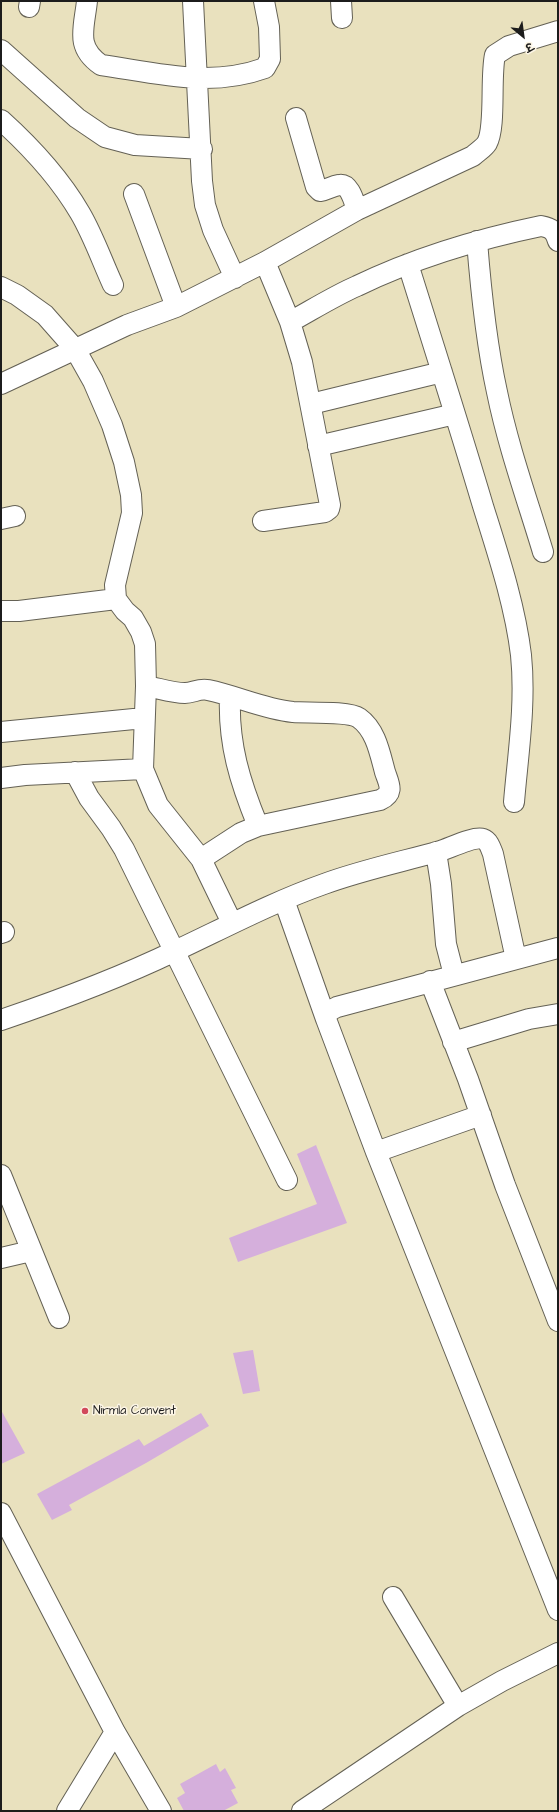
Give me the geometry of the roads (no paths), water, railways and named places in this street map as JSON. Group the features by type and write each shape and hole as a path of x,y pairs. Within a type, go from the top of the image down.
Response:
{"street":[{"path":"87,1 83,46 90,58 101,65 197,79 226,78 265,68 270,59 269,27 264,1"},
{"path":"194,1 197,79 202,149 202,181 205,205 213,230 235,278"},
{"path":"1,384 127,325 176,307 265,262 357,210 473,156 487,143 490,128 492,67 495,55 509,46 558,31"},
{"path":"1,50 77,118 105,137 135,145 202,149"},
{"path":"296,118 316,187 320,191 325,191 339,185 344,186 348,189 357,210"},
{"path":"1,120 38,155 56,177 80,214 113,285"},
{"path":"134,194 176,307"},
{"path":"290,322 357,286 408,264 477,241 542,226 549,227 555,233 558,240"},
{"path":"477,241 482,300 496,392 505,428 543,552"},
{"path":"262,521 325,512 329,509 330,505 302,362 290,322 265,262"},
{"path":"408,264 498,558 512,609 521,654 523,704 514,802"},
{"path":"1,287 17,294 45,315 75,349 93,381 112,425 124,462 131,495 132,513 115,585 116,598 125,611 133,618 141,632 145,644 146,686 143,768 158,805 201,859 232,923"},
{"path":"311,404 442,372"},
{"path":"318,446 455,414"},
{"path":"1,611 19,611 116,598"},
{"path":"146,686 185,693 195,690 208,690 272,708 293,712 350,715 359,718 367,726 374,737 389,785 390,792 387,796 380,800 258,826 234,837 201,859"},
{"path":"230,696 229,715 232,746 238,772 258,826"},
{"path":"1,732 144,718"},
{"path":"1,778 143,768"},
{"path":"75,772 89,798 124,849 287,1180"},
{"path":"1,1020 109,980 174,952 232,923 284,900 344,877 436,852 474,839 483,839 489,844 493,854 516,959"},
{"path":"436,852 441,884 446,944 454,975"},
{"path":"284,900 326,1019 376,1152 558,1610"},
{"path":"326,1019 329,1011 337,1006 558,948"},
{"path":"430,981 481,1115 505,1184 558,1321"},
{"path":"453,1042 529,1020 558,1014"},
{"path":"376,1152 481,1115"},
{"path":"1,1175 59,1318"},
{"path":"1,1258 31,1251"},
{"path":"1,1513 115,1732 161,1811"},
{"path":"393,1597 458,1706"},
{"path":"302,1811 458,1706 502,1681 558,1654"},
{"path":"67,1811 115,1732"}],"place":[{"name":"Nirmla Convent","path":"85,1411"}]}
